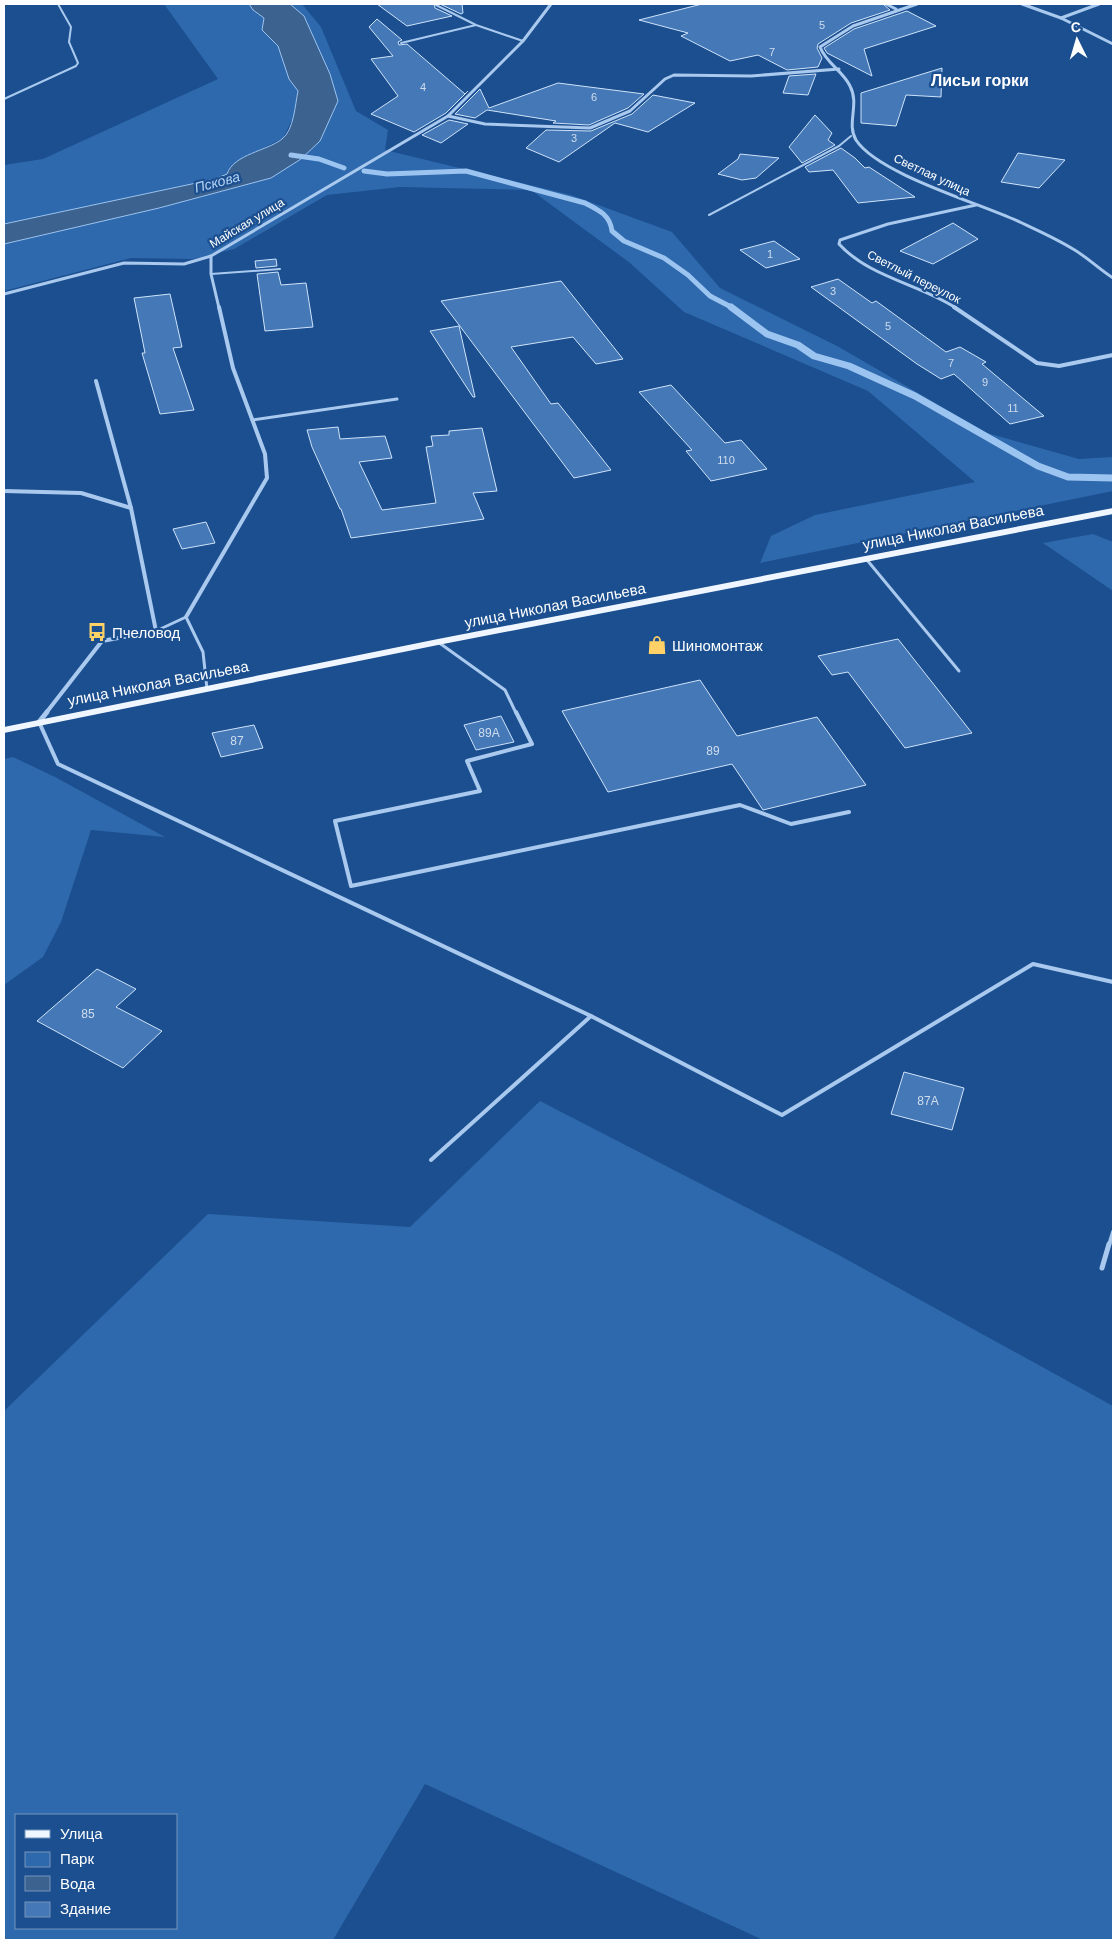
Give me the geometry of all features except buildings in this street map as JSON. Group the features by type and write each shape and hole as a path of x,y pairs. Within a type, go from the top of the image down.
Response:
{"main road":[{"name":"улица Николая Васильева","path":"4,730 438,642 1113,511"}],"street":[{"name":"Майская улица","path":"186,618 266,478 265,454 233,368 212,274 211,256 448,116 522,41 551,4"},
{"path":"886,4 896,9"},
{"path":"851,136 854,89 839,69 822,52 820,47 852,27 896,9 917,4"},
{"path":"1022,4 1061,18 1113,44"},
{"path":"1061,18 1098,4"},
{"path":"448,116 485,124 590,128 608,122 630,111 665,79 674,75 751,76 839,69"},
{"name":"Светлая улица","path":"851,136 854,141 895,169 976,205 1018,221 1065,244 1113,278"},
{"name":"Светлый переулок","path":"976,205 875,229 840,240 840,244 849,255 878,272 951,305 1038,363 1059,366 1113,355"},
{"path":"4,294 124,263 184,264 211,256"},
{"path":"40,722 102,641 156,631 131,508 96,381"},
{"path":"4,491 81,493 131,508"}],"lane":[{"path":"4,99 76,66 78,63 69,42 71,27 58,4"},
{"path":"436,5 476,25 522,41"},
{"path":"401,43 476,25"},
{"path":"709,215 839,146 851,136"},
{"path":"212,274 280,269"},
{"path":"252,420 397,399"},
{"path":"867,560 959,671"},
{"path":"156,631 186,618 203,652 208,689"},
{"path":"438,642 505,690 532,744 467,761 480,791 335,821 352,886 740,805 791,824 849,812"},
{"path":"40,722 58,764 591,1016 782,1115 1033,964 1113,982"},
{"path":"432,1160 591,1016"},
{"path":"1102,1268 1113,1232"}],"green space":[{"path":"164,4 249,4 253,10 264,18 262,30 278,46 289,79 298,91 293,118 283,138 242,159 227,174 215,179 4,224 4,165 43,159 218,79"},
{"path":"290,4 302,4 321,27 356,111 388,130 385,150 571,195 672,232 720,288 839,347 987,433 1079,459 1113,457 1113,491 760,563 771,536 815,515 975,482 868,391 684,312 630,263 531,190 400,187 327,195 234,249 193,259 131,258 4,291 4,244 159,208 271,178 301,159 320,141 315,42 304,16"},
{"path":"1093,534 1113,542 1113,591 1043,543"},
{"path":"13,757 55,777 165,837 91,830 61,922 43,957 4,985 4,759"},
{"path":"540,1101 835,1253 1113,1406 1113,1940 763,1940 425,1784 333,1940 4,1940 4,1411 208,1214 410,1227"}],"water":[{"name":"Пскова","path":"249,4 290,4 304,16 330,74 338,101 320,141 301,159 271,178 159,208 4,244 4,224 215,179 227,174 236,162 244,157 282,139 292,124 298,91 289,79 278,46 262,30 264,18 253,10"}],"waterway":[{"path":"291,155 319,159 344,168"},
{"path":"364,171 387,174 466,171 585,203 603,214 609,221 612,231 624,241 664,258 688,275 710,296 733,308"},
{"path":"731,307 767,334 798,345 814,356 849,366 915,396 1038,466 1068,477 1113,478"}],"place":[{"name":"Пчеловод","path":"97,632"},
{"name":"Шиномонтаж","path":"657,645"}],"district":[{"name":"Лисьи горки","path":"980,80"}]}
